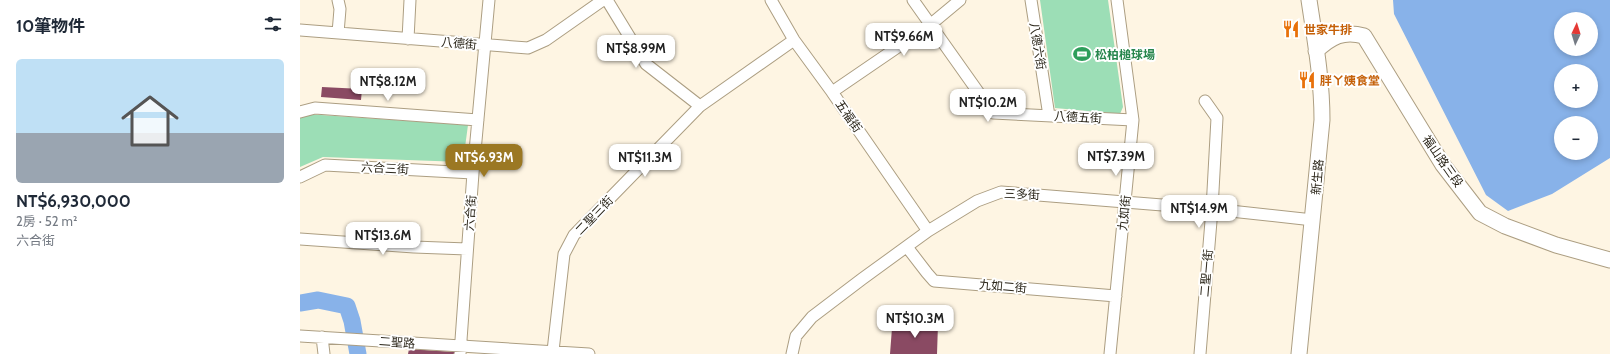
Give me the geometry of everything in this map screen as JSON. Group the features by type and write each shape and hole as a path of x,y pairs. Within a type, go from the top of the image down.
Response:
{"street":[{"path":"338,0 340,9 338,34"},
{"path":"408,39 410,0"},
{"name":"六合街","path":"460,350 473,173 489,0"},
{"name":"八德街","path":"300,30 528,48 546,40 603,0"},
{"path":"607,0 646,64 700,106"},
{"name":"五福街","path":"771,0 794,40 832,92 928,231"},
{"name":"八德五街","path":"912,0 993,113 1133,120"},
{"path":"832,92 930,25 960,0"},
{"name":"八德六街","path":"1031,0 1049,116"},
{"name":"九如街","path":"1110,354 1133,120 1117,0"},
{"name":"新生路","path":"1299,354 1322,120 1322,99 1309,0"},
{"name":"福山路三段","path":"1316,51 1328,40 1352,32 1364,36 1443,165 1480,213 1505,226 1556,245 1610,260"},
{"name":"二聖三街","path":"553,351 564,254 574,235 700,106 794,40"},
{"name":"二聖一街","path":"1200,354 1212,209 1217,118 1205,100"},
{"path":"300,112 315,108 478,120"},
{"name":"六合三街","path":"300,177 325,165 473,173"},
{"name":"三多街","path":"792,354 796,336 812,317 928,231 977,201 1001,192 1212,209 1313,220"},
{"path":"300,239 414,247 468,249"},
{"name":"九如二街","path":"907,247 934,281 1116,296"},
{"name":"二聖路","path":"300,336 362,339 460,350 553,351 589,354"},
{"path":"322,337 324,354"}],"green space":[{"name":"松柏槌球場","path":"1040,0 1108,0 1123,107 1120,114 1055,108"},
{"path":"306,114 468,125 463,162 323,157 300,167 300,118"}],"water":[{"path":"1393,0 1610,0 1610,158 1552,194 1508,211 1486,195 1394,14"}],"building":[{"path":"322,87 362,89 361,100 321,97"},
{"path":"910,322 938,324 937,354 890,354 892,328"},
{"path":"409,349 456,352 456,354 408,354"}],"waterway":[{"path":"300,303 318,300 347,306 352,321 358,354"}],"place":[{"name":"世家牛排","path":"1291,29"},
{"name":"松柏槌球場","path":"1082,54"},
{"name":"胖ㄚ姨食堂","path":"1307,80"}]}
